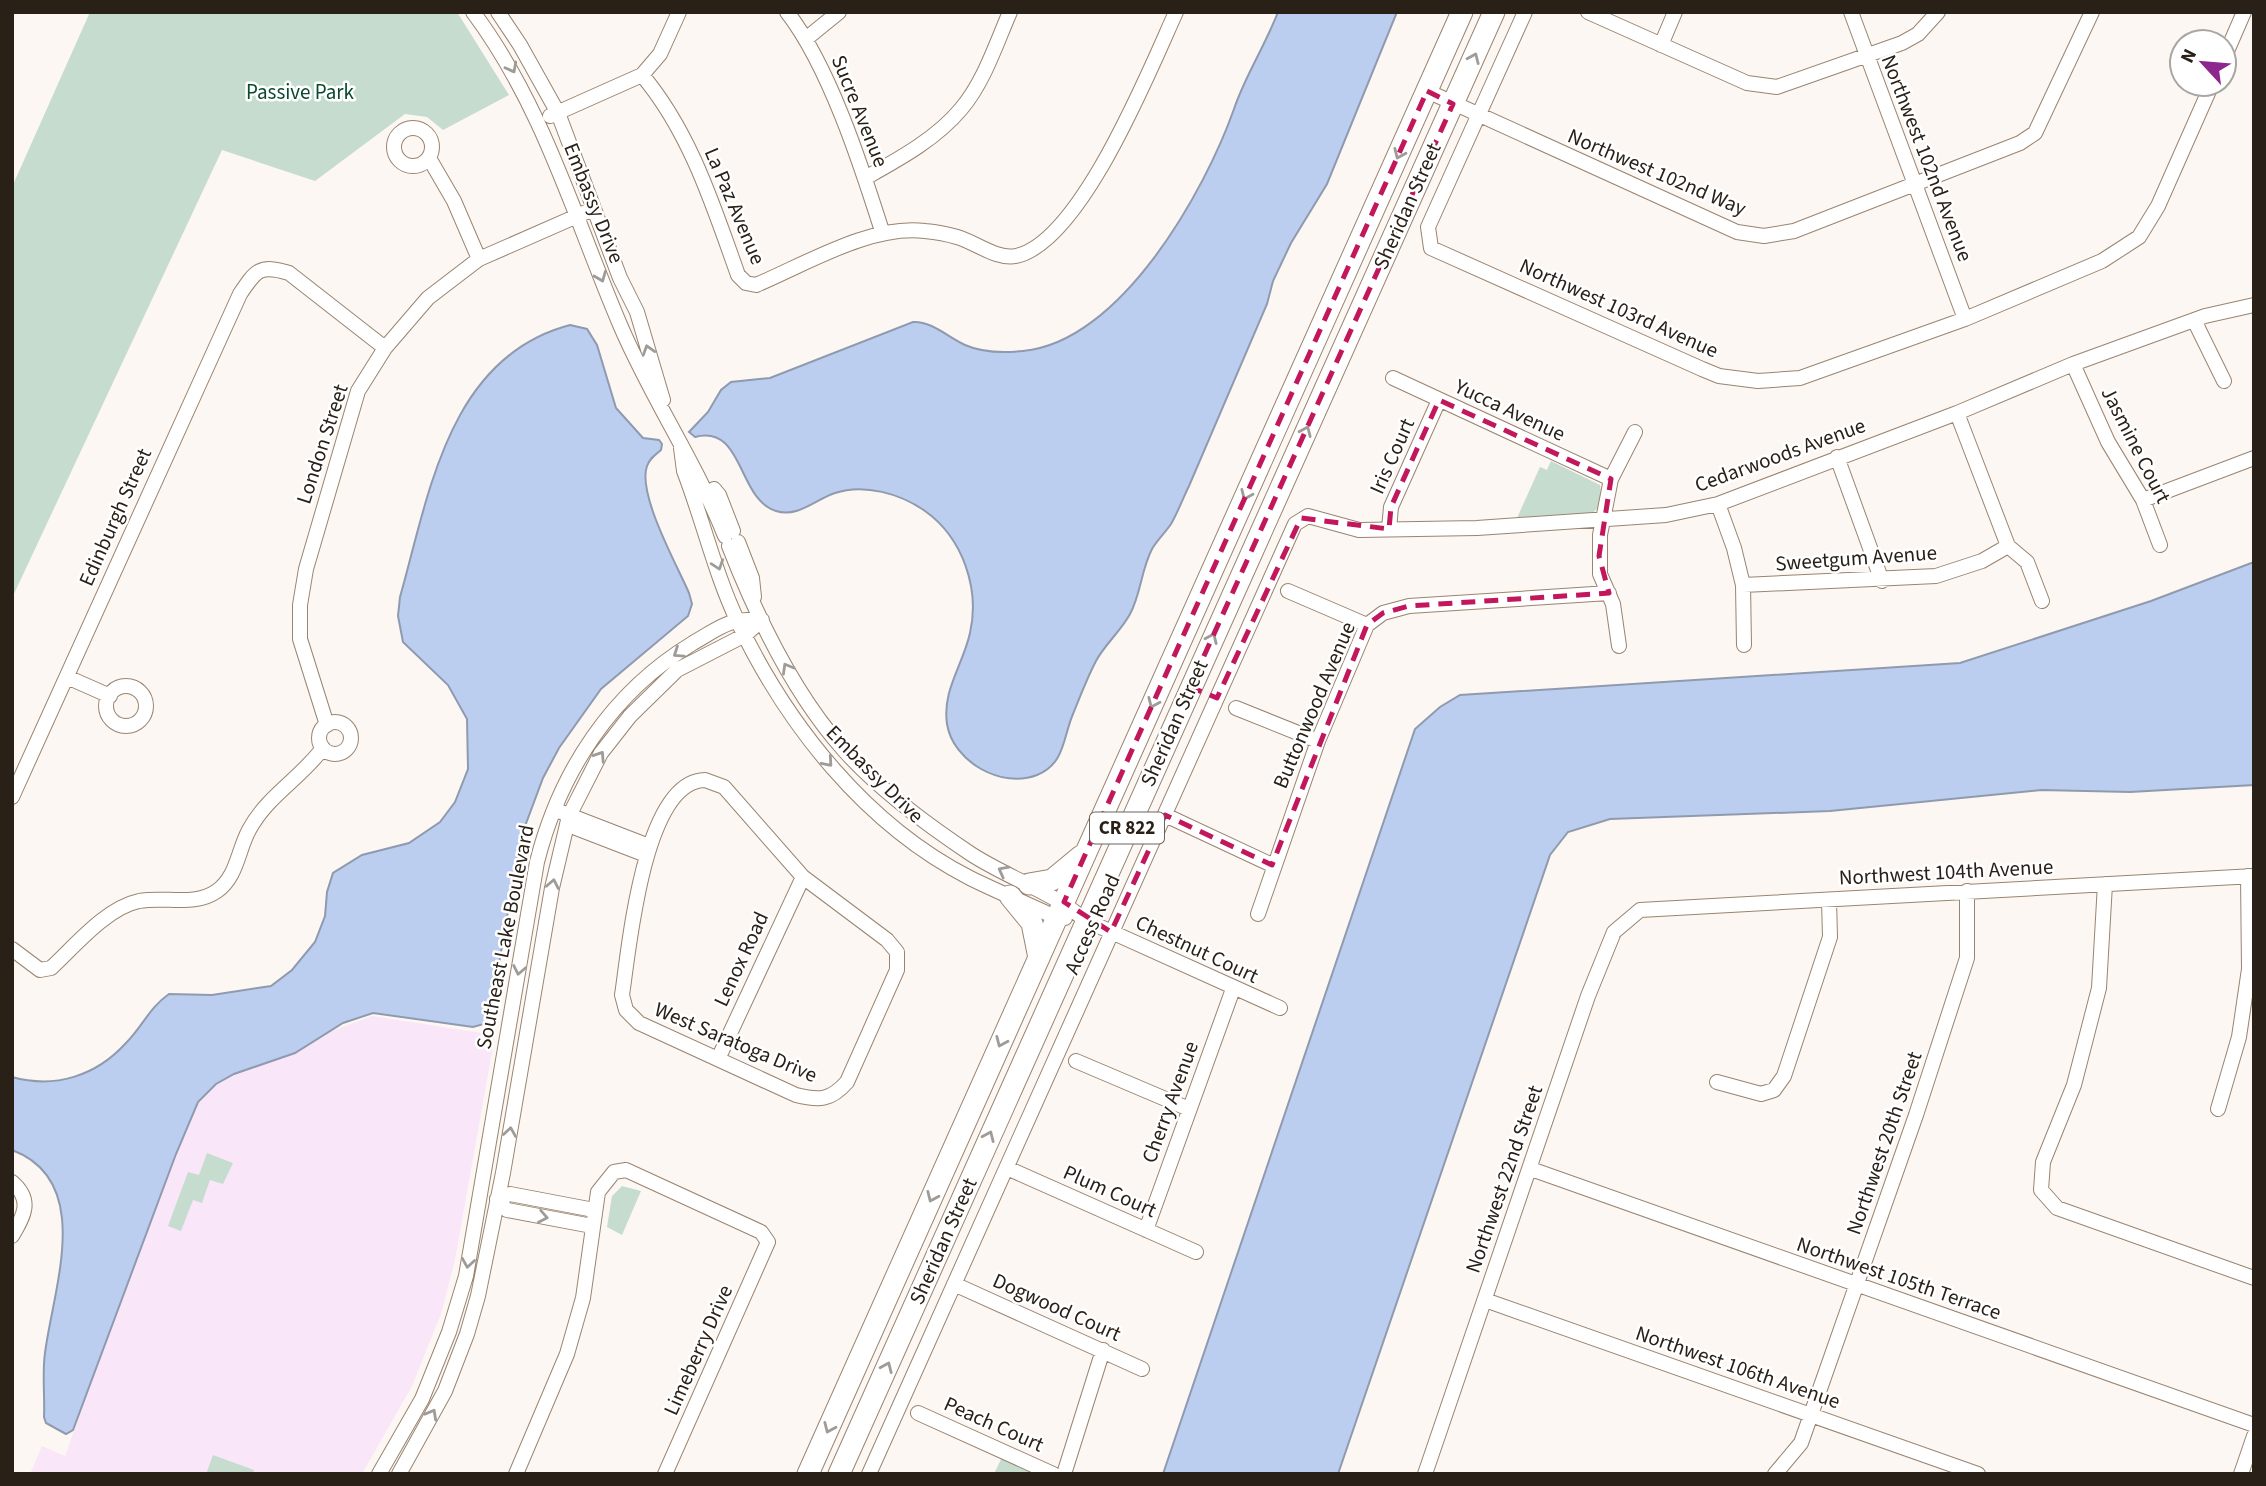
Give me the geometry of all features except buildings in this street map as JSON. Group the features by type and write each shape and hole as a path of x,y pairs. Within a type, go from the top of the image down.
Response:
{"main road":[{"name":"Sheridan Street","path":"808,1474 1462,12"},
{"name":"Sheridan Street","path":"839,1474 1494,12"},
{"path":"1029,884 1052,880 1087,850"},
{"path":"1010,895 1032,923 1039,958"},
{"path":"849,1383 875,1394"}],"street":[{"name":"Embassy Drive","path":"473,12 504,53 539,120 575,217 647,383 668,416"},
{"name":"Embassy Drive","path":"498,12 558,113 593,209 637,312 680,448 684,471 736,619 768,681 831,766 887,821 916,844 969,877 1010,895 1061,910"},
{"path":"539,120 642,75 660,54 679,12"},
{"name":"Sucre Avenue","path":"787,12 807,38 865,178 882,231"},
{"path":"807,38 839,12"},
{"path":"865,178 916,149 961,109 985,71 1010,12"},
{"path":"882,231 923,230 957,237 990,252 1015,257 1040,245 1080,200 1116,142 1176,12"},
{"path":"1478,116 1525,12"},
{"path":"1588,12 1747,83 1777,87 1801,82 1918,34 1938,12"},
{"path":"1661,45 1675,12"},
{"name":"Northwest 102nd Avenue","path":"1851,12 1865,56 1916,184 1965,319"},
{"name":"Northwest 102nd Way","path":"1427,91 1737,232 1764,236 1794,231 2020,143 2035,133 2092,12"},
{"name":"La Paz Avenue","path":"642,75 661,98 701,174 738,275 746,283 756,285 882,231"},
{"name":"Northwest 103rd Avenue","path":"1478,116 1427,227 1431,248 1720,376 1758,381 1800,378 1965,319 2102,261 2139,237 2158,206 2206,98"},
{"path":"429,158 454,201 479,259"},
{"name":"London Street","path":"323,748 320,734 327,724 300,639 300,606 306,569 358,391 385,348 428,298 479,259 593,209"},
{"name":"Edinburgh Street","path":"12,797 240,294 254,273 270,267 297,278 385,348"},
{"name":"Cedarwoods Avenue","path":"1301,518 1308,516 1359,530 1389,530 1666,515 1718,504 2194,320 2254,305"},
{"path":"2194,320 2224,381"},
{"name":"Jasmine Court","path":"2073,365 2108,442 2144,500 2161,545"},
{"name":"Yucca Avenue","path":"1393,378 1611,479"},
{"name":"Iris Court","path":"1389,530 1391,507 1439,400"},
{"path":"1957,413 2008,546 2027,562 2042,600"},
{"path":"1619,646 1609,593 1600,574 1602,520 1611,479 1635,432"},
{"name":"Embassy Drive","path":"680,448 700,477 719,495 731,539 762,620 787,669 843,750 904,805 953,840 1029,884 1061,910"},
{"path":"1837,457 1882,580"},
{"path":"2144,500 2254,458"},
{"path":"1718,504 1743,585 1744,645"},
{"name":"Access Road","path":"1007,1168 1295,524 1301,518"},
{"name":"Sweetgum Avenue","path":"1743,585 1919,579 1956,572 2008,546"},
{"path":"1288,591 1367,625"},
{"name":"Buttonwood Avenue","path":"1258,914 1272,865 1318,741 1367,625 1383,613 1409,606 1609,593"},
{"path":"736,619 762,620"},
{"name":"Southeast Lake Boulevard","path":"379,1474 422,1399 449,1332 466,1276 537,862 554,808 583,753 606,718 634,686 676,653 736,619"},
{"name":"Southeast Lake Boulevard","path":"399,1474 445,1391 467,1334 486,1261 552,888 569,816 601,753 630,716 677,670 744,635 762,620"},
{"path":"66,677 110,696"},
{"path":"1190,687 1217,698"},
{"path":"1236,708 1318,741"},
{"path":"12,949 40,970 51,968 111,915 137,902 194,900 219,890 229,881 248,832 269,799 323,748 337,753 346,749 351,740 346,726 336,722 327,724"},
{"path":"554,808 569,816 580,817 648,850 673,799 691,782 705,780 724,787 803,877"},
{"path":"1166,815 1272,865"},
{"name":"West Saratoga Drive","path":"648,850 637,891 622,995 626,1010 639,1023 796,1095 815,1100 834,1097 847,1082 897,970 897,952 887,940 803,877"},
{"path":"2218,1109 2238,1037 2249,970 2251,876"},
{"name":"Northwest 104th Avenue","path":"1640,910 2251,876"},
{"name":"Lenox Road","path":"718,1059 803,877"},
{"path":"2105,884 2099,988 2074,1085 2043,1162 2041,1190 2057,1208 2254,1278"},
{"name":"Northwest 20th Street","path":"1774,1474 1801,1443 1857,1286 1967,958 1967,891"},
{"path":"1717,1082 1761,1094 1774,1090 1783,1076 1830,937 1829,900"},
{"name":"Chestnut Court","path":"1061,910 1280,1008"},
{"name":"Northwest 22nd Street","path":"1425,1474 1588,996 1614,932 1640,910"},
{"name":"Cherry Avenue","path":"1146,1230 1233,989"},
{"path":"1076,1061 1189,1109"},
{"path":"869,1474 1007,1168"},
{"name":"Plum Court","path":"1007,1168 1196,1252"},
{"name":"Northwest 105th Terrace","path":"1531,1169 2254,1424"},
{"name":"Limeberry Drive","path":"594,1210 604,1181 614,1172 625,1170 641,1174 761,1232 768,1242 665,1474"},
{"path":"12,1182 26,1205 24,1217 12,1236"},
{"path":"479,1195 497,1199 510,1194 594,1210 583,1298 567,1354 516,1474"},
{"path":"497,1199 507,1210 592,1226"},
{"name":"Dogwood Court","path":"954,1284 1142,1369"},
{"name":"Northwest 106th Avenue","path":"1485,1300 1978,1474"},
{"path":"1064,1474 1103,1350"},
{"name":"Peach Court","path":"918,1413 1053,1474"},
{"path":"2241,1474 2254,1436"}],"highlighted area":[{"path":"1427,91 1453,104 1190,687 1217,698 1301,518 1389,529 1391,507 1439,400 1611,479 1599,556 1609,593 1409,606 1383,613 1367,625 1272,865 1165,815 1111,932 1064,902"}],"shaded area":[{"path":"372,1016 495,1035 455,1260 441,1314 412,1386 362,1474 30,1474 42,1446 65,1456 171,1157 202,1090 236,1067"}],"green space":[{"name":"Passive Park","path":"90,12 457,12 509,95 443,130 427,117 405,114 315,181 222,150 12,598 12,187"},
{"path":"1551,461 1600,485 1600,501 1595,511 1591,514 1517,518 1540,467 1547,470"},
{"path":"207,1153 233,1163 223,1184 210,1180 202,1203 193,1200 181,1231 168,1226 188,1172 199,1175"},
{"path":"622,1186 641,1191 622,1235 607,1227 612,1196"},
{"path":"213,1455 254,1470 253,1474 206,1474"},
{"path":"1002,1457 1038,1474 994,1474"}],"water":[{"path":"1278,12 1397,12 1327,184 1291,243 1273,281 1267,304 1189,486 1171,524 1152,549 1130,614 1093,667 1058,757 1037,775 1009,778 995,775 969,761 951,738 947,724 950,689 967,645 973,599 966,566 959,550 938,522 925,511 894,495 858,489 835,493 792,512 776,511 763,504 754,493 723,441 711,436 695,437 689,432 708,412 721,390 731,382 770,378 913,322 934,327 972,348 1001,352 1023,351 1059,341 1093,321 1125,292 1154,257 1180,219 1221,143"},
{"path":"570,325 587,329 597,345 616,408 643,438 659,440 662,444 661,450 647,466 645,478 653,511 689,593 692,604 688,616 601,689 559,748 543,778 521,837 490,1015 484,1024 473,1027 373,1013 343,1023 295,1053 234,1074 216,1084 198,1102 73,1430 66,1434 46,1423 44,1417 44,1361 60,1269 63,1239 61,1211 53,1186 38,1165 12,1150 12,1077 59,1080 74,1077 102,1064 132,1037 169,994 212,995 271,986 292,970 315,942 325,916 327,892 333,873 362,855 409,843 440,822 455,802 468,769 467,719 448,685 403,642 398,616 400,597 434,475 450,435 470,398 496,367 529,342"},
{"path":"2254,562 2254,785 2130,792 2041,790 1830,811 1610,819 1568,832 1550,855 1338,1474 1163,1474 1415,729 1440,707 1460,695 1960,663 2151,601"}]}
